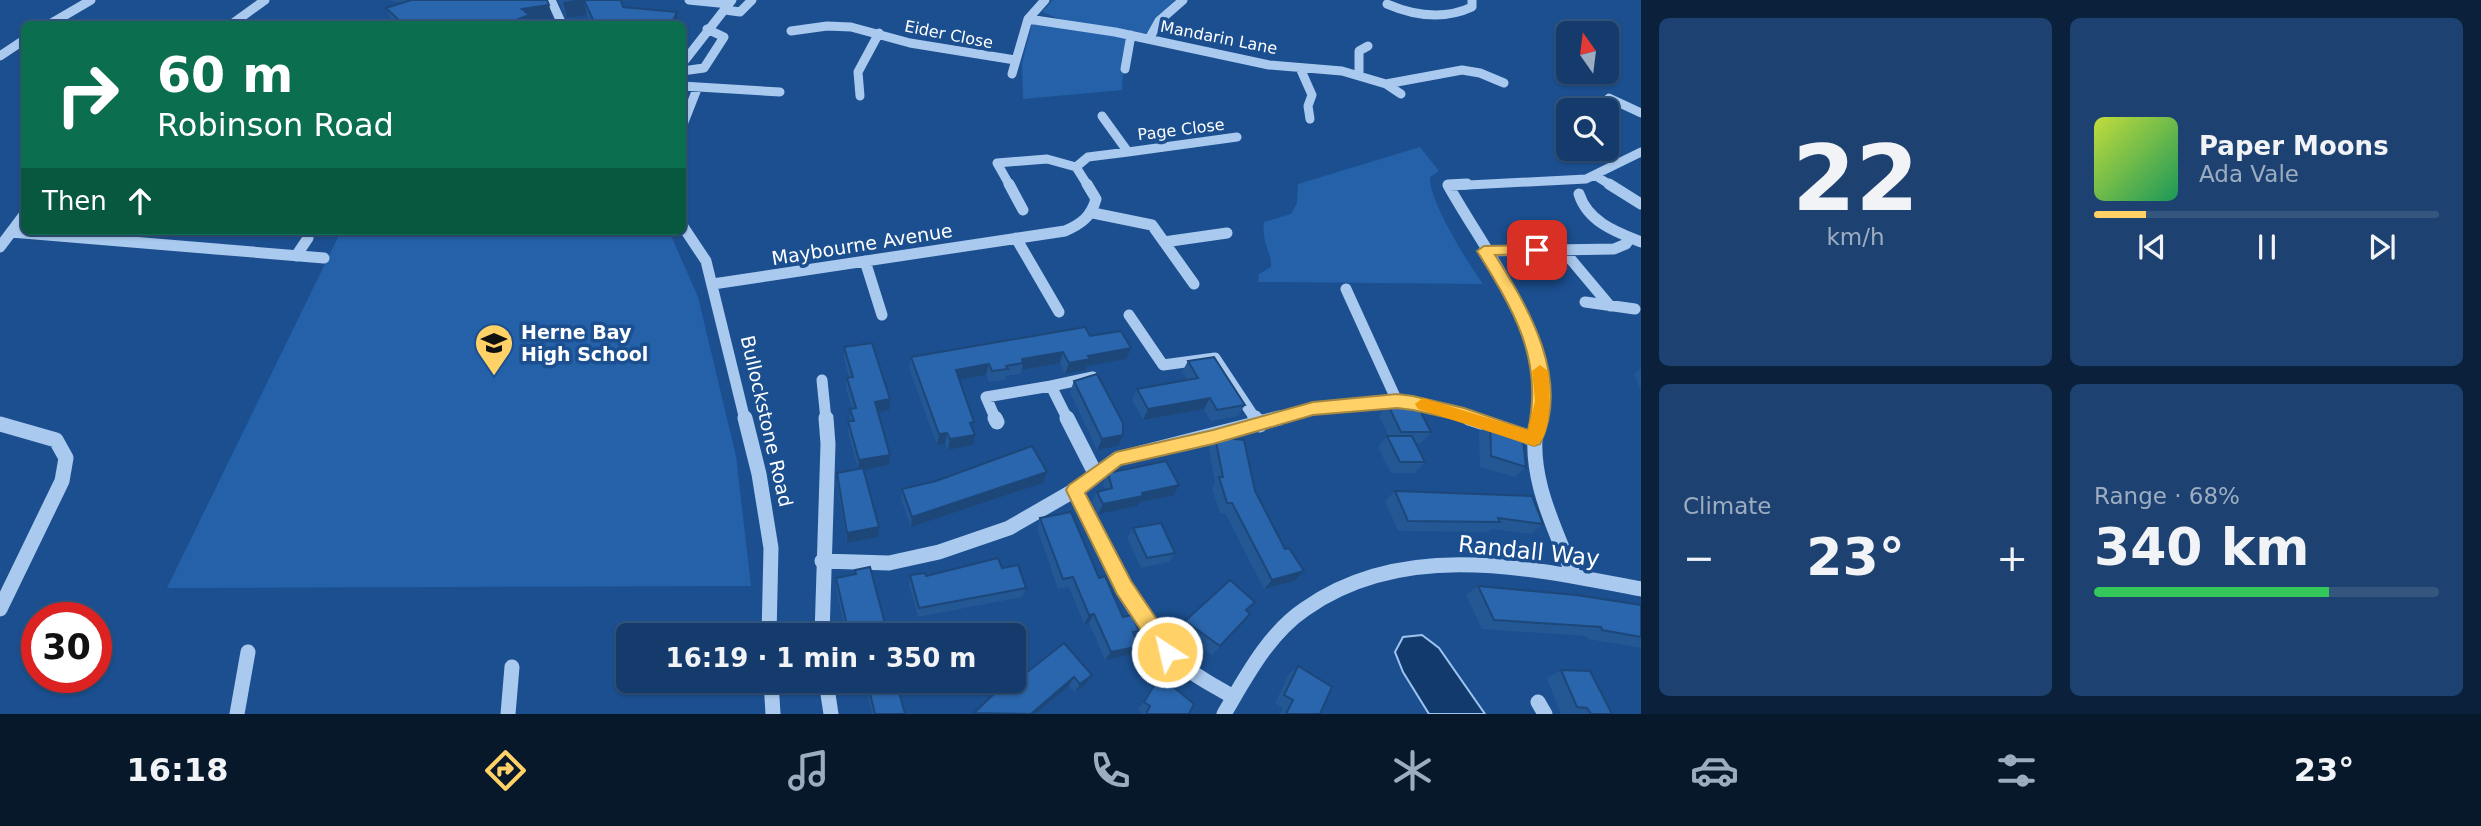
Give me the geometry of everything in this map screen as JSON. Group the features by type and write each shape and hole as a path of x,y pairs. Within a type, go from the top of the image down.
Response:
{"street":[{"path":"55,21 91,0"},
{"path":"236,21 265,0"},
{"path":"551,0 561,21"},
{"path":"689,0 729,5 740,12 752,0"},
{"path":"1012,74 1028,19 1045,0"},
{"path":"1149,39 1159,21 1183,0"},
{"path":"1387,4 1407,14 1454,14 1472,7 1472,0"},
{"path":"686,58 729,5"},
{"name":"Mandarin Lane","path":"1028,19 1149,39 1269,65 1359,75 1386,84 1401,94"},
{"name":"Eider Close","path":"791,31 826,22 923,45 1015,60"},
{"path":"686,70 704,68 721,43 724,37 707,29"},
{"name":"Eider Close","path":"860,96 858,72 879,33"},
{"name":"Mandarin Lane","path":"1125,69 1131,36"},
{"path":"0,56 21,42"},
{"path":"1359,75 1359,51 1368,46"},
{"name":"Mandarin Lane","path":"1300,68 1312,95 1308,106 1310,119"},
{"name":"Mandarin Lane","path":"1386,84 1462,70 1504,83"},
{"path":"686,87 780,93"},
{"path":"686,117 697,89"},
{"path":"1619,103 1641,113"},
{"path":"1076,167 1088,158 1128,152 1102,116"},
{"name":"Page Close","path":"1128,152 1237,137"},
{"path":"1574,576 1549,513 1534,439 1543,401 1541,376 1532,339 1507,285 1484,251 1448,185 1596,176 1641,152"},
{"path":"1023,210 997,163 1041,157 1058,158 1076,167 1096,200 1093,214 1152,225 1194,284"},
{"path":"1596,176 1641,204"},
{"path":"1579,194 1580,201 1606,227 1636,240"},
{"name":"Maybourne Avenue","path":"713,284 1065,231 1086,222 1093,214"},
{"path":"0,247 21,219"},
{"name":"Bullockstone Road","path":"686,231 706,261 713,284 766,509 771,548 769,623"},
{"path":"11,232 21,233"},
{"path":"1164,242 1227,233"},
{"path":"47,235 324,258"},
{"path":"296,256 308,238"},
{"path":"1016,238 1059,312"},
{"path":"1484,251 1614,249 1636,240"},
{"path":"1563,250 1610,306"},
{"path":"864,261 882,315"},
{"path":"1346,289 1397,401"},
{"path":"1585,303 1635,309"},
{"path":"1129,316 1163,365 1215,358 1260,425"},
{"path":"997,422 986,397 1093,377"},
{"path":"822,380 828,444 822,623"},
{"path":"1051,386 1095,473"},
{"path":"822,561 889,562 939,552 1009,528 1075,490 1116,459 1260,425 1313,408 1397,401 1452,411 1534,439"},
{"path":"0,424 56,440 66,458 62,481 0,609"},
{"path":"1075,490 1124,587 1167,652 1191,671 1233,696"},
{"name":"Randall Way","path":"1224,714 1263,650 1292,616 1349,581 1399,567 1459,564 1574,576 1641,589"},
{"path":"237,714 248,652"},
{"path":"508,714 512,667"},
{"path":"772,693 773,714"},
{"path":"828,693 831,714"}],"shaded area":[{"path":"1053,0 1175,0 1155,19 1148,33 1134,34 1123,72 1122,90 1023,99 1022,63 1032,24 1062,20 1042,12"},
{"path":"1420,147 1439,171 1430,177 1442,216 1483,284 1258,282 1259,274 1271,267 1264,236 1264,222 1291,214 1297,203 1298,184"},
{"name":"Herne Bay High School","path":"339,235 671,235 698,297 736,456 751,586 167,588"},
{"path":"1422,635 1439,648 1485,714 1429,714 1403,672 1395,652 1403,637"}],"building":[{"path":"411,0 547,0 549,5 522,9 529,15 514,21 400,21 386,8"},
{"path":"584,0 621,0 623,7 677,12 672,21 594,21"},
{"path":"1085,327 1090,336 1121,331 1131,348 1088,356 1090,359 1069,363 1063,352 1022,359 1023,363 1006,366 1008,369 992,371 989,364 956,370 974,422 970,423 975,435 950,439 947,433 939,434 911,357"},
{"path":"872,343 890,399 875,402 890,455 859,460 848,421 854,421 850,409 856,408 847,378 853,377 844,347"},
{"path":"1214,357 1245,405 1217,410 1210,398 1148,409 1137,389 1198,378 1188,361"},
{"path":"1097,374 1123,423 1123,435 1102,439 1074,381"},
{"path":"1389,402 1416,403 1431,432 1401,432"},
{"path":"1490,421 1522,431 1526,467 1491,456"},
{"path":"1387,436 1412,436 1425,462 1400,462"},
{"path":"1215,437 1244,440 1255,491 1285,549 1289,548 1304,571 1272,580 1232,503 1227,503 1219,477 1223,477"},
{"path":"1032,446 1047,472 912,517 902,489 936,481"},
{"path":"1166,461 1179,485 1103,504 1097,492 1112,488 1108,473"},
{"path":"863,468 879,527 847,533 837,473"},
{"path":"1395,491 1532,496 1543,524 1498,518 1500,522 1408,521"},
{"path":"1071,512 1099,578 1105,576 1123,617 1132,615 1139,631 1133,632 1140,646 1111,652 1094,614 1089,615 1073,577 1063,579 1040,518"},
{"path":"1161,523 1175,553 1147,558 1133,528"},
{"path":"998,558 1002,568 1018,565 1026,588 919,608 910,575 925,573 926,576"},
{"path":"870,567 885,623 847,623 836,578 856,574 855,570"},
{"path":"1230,580 1255,602 1246,610 1250,614 1220,646 1185,621"},
{"path":"1478,586 1576,595 1641,605 1641,637 1602,630 1601,627 1494,620"},
{"path":"1064,643 1092,675 1080,684 1074,677 1031,714 974,713 995,693 1026,693 1026,673"},
{"path":"1298,666 1332,687 1320,714 1286,714 1293,700 1284,695"},
{"path":"1561,670 1590,671 1612,714 1591,714 1587,708 1577,707"},
{"path":"1160,676 1194,704 1189,714 1146,714 1150,706 1144,702"},
{"path":"870,693 899,693 905,714 875,714"}],"slow traffic":[{"path":"1423,404 1464,414 1534,439 1543,401 1540,371"}],"place":[{"name":"Herne Bay High School","path":"494,377"}],"route":[{"path":"1167,652 1124,587 1075,490 1116,459 1260,425 1313,408 1397,401 1430,405 1534,439 1543,401 1541,376 1532,339 1507,285 1484,251 1537,250"}]}
